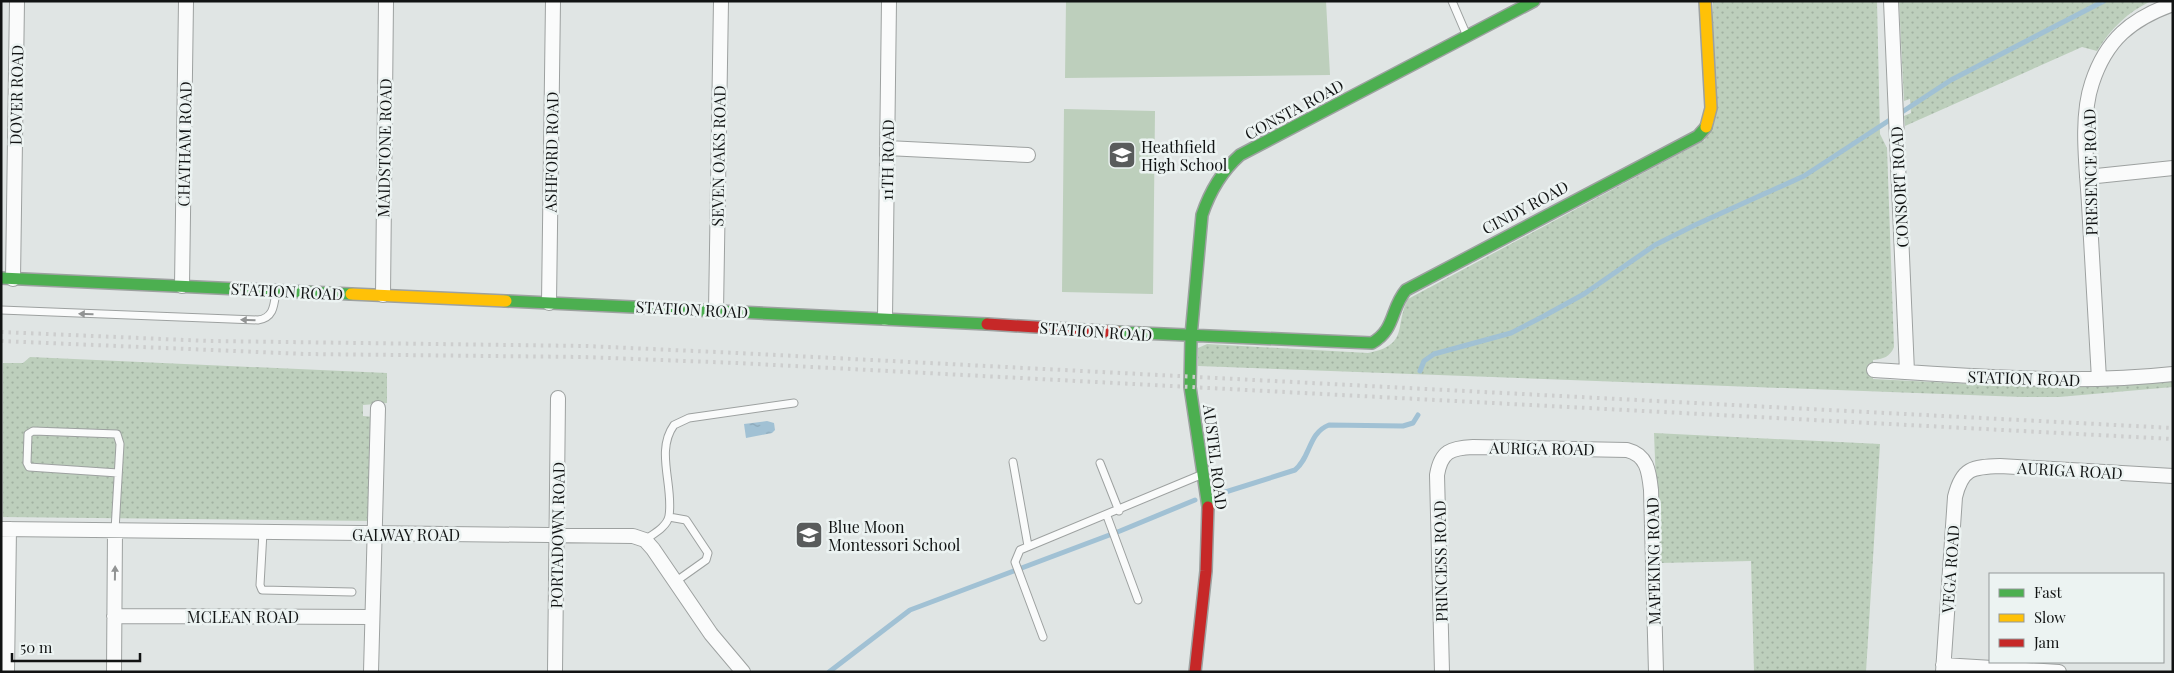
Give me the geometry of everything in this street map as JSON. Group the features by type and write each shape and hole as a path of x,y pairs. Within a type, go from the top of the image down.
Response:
{"street":[{"name":"DOVER ROAD","path":"7,278 17,1"},
{"name":"CHATHAM ROAD","path":"182,286 186,1"},
{"name":"MAIDSTONE ROAD","path":"382,296 386,1"},
{"name":"ASHFORD ROAD","path":"549,303 553,1"},
{"name":"SEVEN OAKS ROAD","path":"716,310 720,1"},
{"name":"11TH ROAD","path":"885,318 888,1"},
{"name":"CONSTA ROAD","path":"1191,336 1202,215 1208,197 1224,170 1240,155 1534,1"},
{"name":"CINDY ROAD","path":"1381,338 1389,329 1396,302 1406,290 1692,139 1707,126 1711,108 1706,1"},
{"name":"CONSORT ROAD","path":"1891,1 1907,372"},
{"name":"PRESENCE ROAD","path":"2099,379 2088,177 2087,108 2091,84 2114,41 2124,30 2145,15 2173,4"},
{"path":"887,148 1028,155"},
{"path":"2088,177 2173,168"},
{"name":"STATION ROAD","path":"7,278 885,318 1191,336 1366,343 1381,338"},
{"name":"AUSTEL ROAD","path":"1191,336 1189,377 1208,503 1206,571 1196,672"},
{"name":"STATION ROAD","path":"1874,370 2032,380 2099,379 2173,374"},
{"name":"PORTADOWN ROAD","path":"555,672 558,398"},
{"path":"371,672 378,408"},
{"name":"AURIGA ROAD","path":"1446,453 1456,448 1473,447 1627,450 1638,453"},
{"name":"PRINCESS ROAD","path":"1442,672 1437,474 1439,463 1446,453"},
{"name":"MAFEKING ROAD","path":"1638,453 1645,462 1651,490 1656,672"},
{"name":"AURIGA ROAD","path":"1968,471 1982,467 2000,466 2173,476"},
{"name":"VEGA ROAD","path":"1943,668 1955,497 1959,480 1968,471"},
{"path":"5,529 6,672"},
{"name":"GALWAY ROAD","path":"5,529 633,536 645,540"},
{"path":"114,672 115,530"},
{"path":"645,540 711,634 743,672"},
{"name":"MCLEAN ROAD","path":"114,616 372,617"},
{"path":"1943,668 2059,672"}],"lane":[{"path":"1452,1 1468,36"},
{"path":"1,310 258,320 266,319 272,312 276,291"},
{"path":"645,540 662,528 669,517 666,442 674,425 689,418 794,403"},
{"path":"115,530 120,439 116,433 33,431 28,434 27,462 29,467 118,473"},
{"path":"1013,462 1028,546"},
{"path":"1100,463 1119,511"},
{"path":"1043,637 1018,572 1015,562 1017,553 1028,546 1107,516 1204,474"},
{"path":"1107,516 1138,600"},
{"path":"669,517 686,520 708,553 706,560 675,582"},
{"path":"263,532 260,585 262,590 352,592"}],"green space":[{"path":"1066,1 1326,1 1330,75 1065,78"},
{"path":"1713,1 1877,1 1880,134 1887,148 1894,347 1886,357 1873,360 1873,379 2061,386 2173,380 2173,387 2059,397 2022,397 1198,366 1198,348 1207,344 1368,353 1390,345 1398,333 1408,299 1705,140"},
{"path":"1899,1 2151,1 2135,10 2120,22 2097,51 2082,47 1905,126 1904,116 1911,113 1910,99 1904,101"},
{"path":"1064,109 1155,111 1153,294 1062,292"},
{"path":"30,357 387,373 387,403 363,405 363,416 374,417 374,521 3,517 3,363 23,363"},
{"path":"1654,433 1880,444 1866,672 1754,672 1751,561 1659,563"}],"water":[{"path":"767,421 774,423 775,430 772,433 746,438 744,424"}],"waterway":[{"path":"1420,371 1424,361 1434,354 1511,333 1584,294 1655,245 1804,176 1951,80 2104,1"},
{"path":"1219,494 1295,470 1304,459 1313,439 1322,429 1329,425 1403,426 1413,423 1418,415"},
{"path":"829,672 910,610 1120,531 1195,500"}],"railway":[{"path":"1,332 209,341 586,346 2173,428"},
{"path":"1,341 305,354 584,357 737,363 2173,439"}],"traffic: fast":[{"path":"1208,507 1190,387 1191,336 1202,215 1217,182 1240,155 1534,1"},
{"path":"1118,332 1372,343 1380,337 1389,325 1397,304 1406,290 1698,136 1706,127"},
{"path":"1,278 351,294"},
{"path":"506,301 987,324"}],"traffic: slow":[{"path":"1705,1 1711,108 1706,127"},
{"path":"351,294 506,301"}],"traffic: jam":[{"path":"987,324 1118,332"},
{"path":"1195,672 1206,571 1208,507"}],"place":[{"name":"Heathfield High School","path":"1122,155"},
{"name":"Blue Moon Montessori School","path":"809,535"}]}
